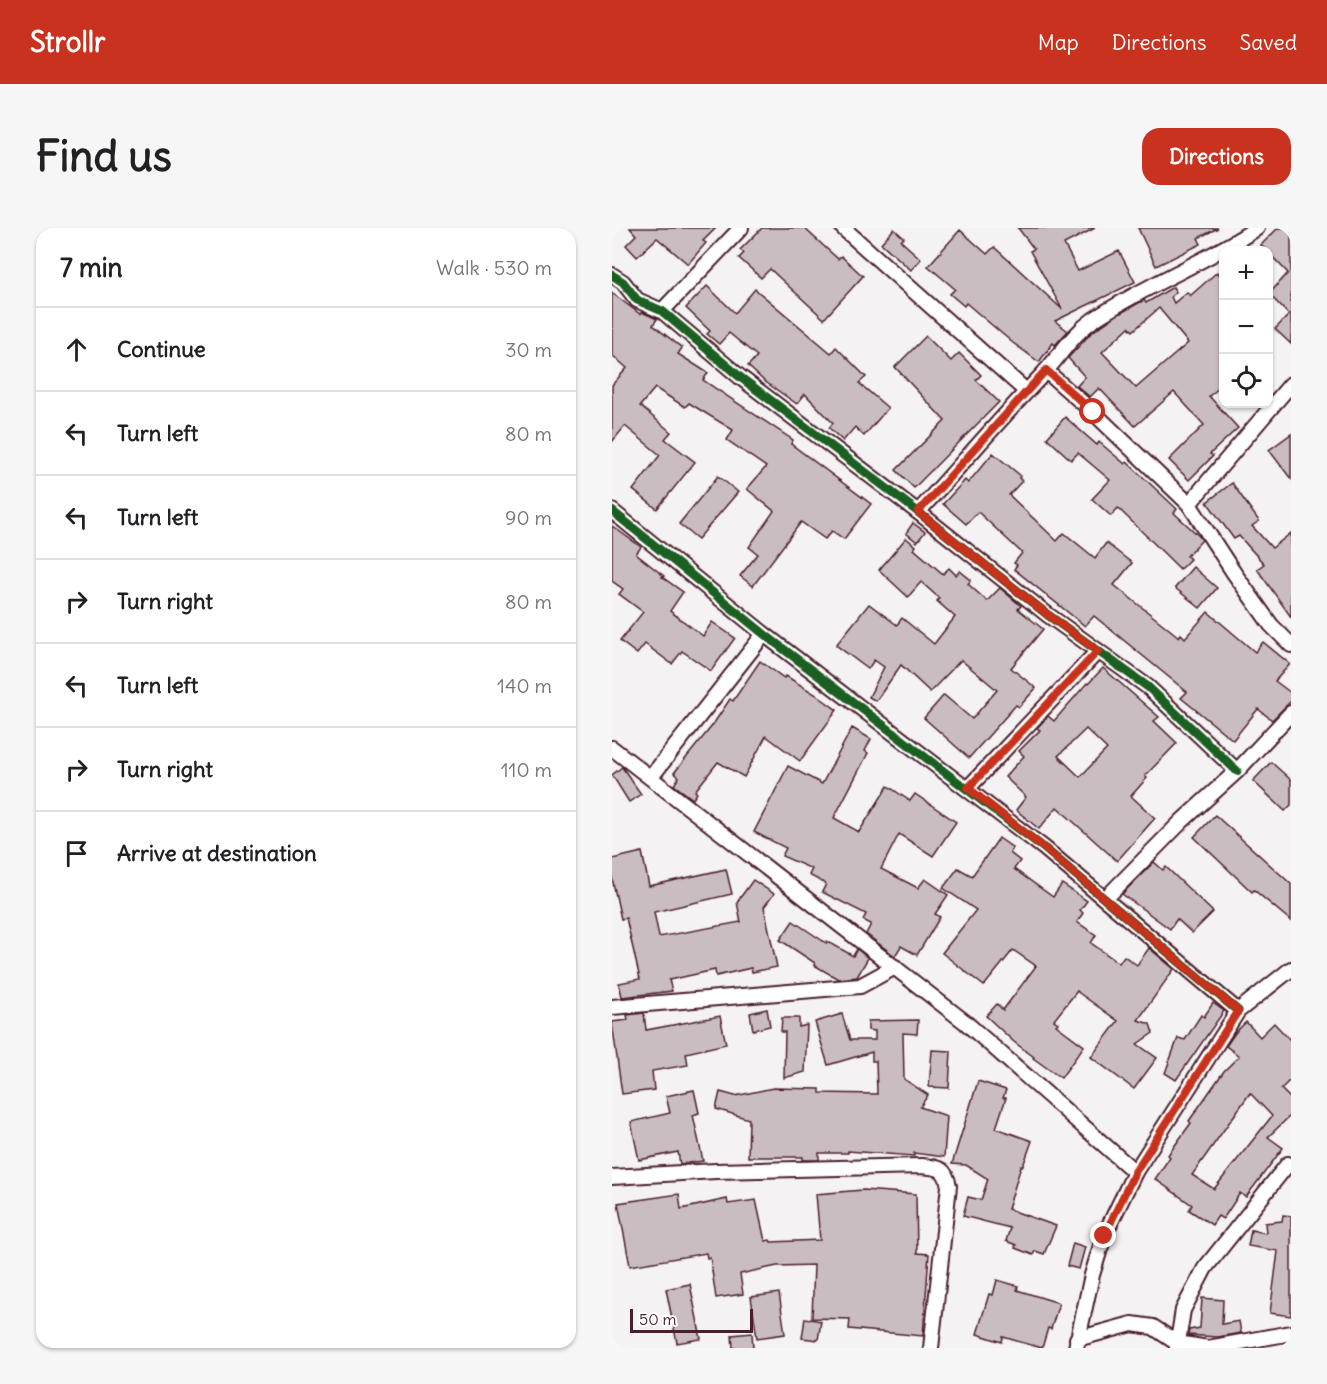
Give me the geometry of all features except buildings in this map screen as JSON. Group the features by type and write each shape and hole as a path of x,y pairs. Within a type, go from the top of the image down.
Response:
{"street":[{"path":"662,311 741,228"},
{"path":"843,228 1026,391"},
{"path":"918,512 1046,370 1067,342 1092,321 1139,292 1229,246 1257,228"},
{"path":"612,275 623,282 637,300 662,311 740,377 918,512 1048,615 1148,687 1237,771"},
{"path":"1046,370 1188,504 1271,625 1291,645"},
{"path":"1188,504 1291,384"},
{"path":"612,511 764,634 1044,848 1238,1011"},
{"path":"651,777 764,634"},
{"path":"968,788 1098,651"},
{"path":"1105,899 1182,821 1237,771 1291,713"},
{"path":"612,748 965,1022 1135,1172"},
{"path":"612,1007 860,986 895,968"},
{"path":"1076,1344 1092,1275 1104,1236 1135,1172 1238,1011 1291,969"},
{"path":"1177,1346 1183,1310 1205,1268 1288,1164"},
{"path":"612,1177 922,1166 940,1168 947,1176 949,1186 931,1348"},
{"path":"1076,1344 1132,1324 1153,1328 1177,1346 1208,1348 1291,1333"}],"cycle path":[{"path":"612,275 623,282 637,300 662,311 740,377 918,512 1048,615 1148,687 1237,771"},
{"path":"612,511 764,634 1044,848 1238,1011"}],"route":[{"path":"1093,412 1046,370 918,512 1048,615 1098,651 968,788 1044,848 1238,1011 1135,1172 1104,1236"}]}
